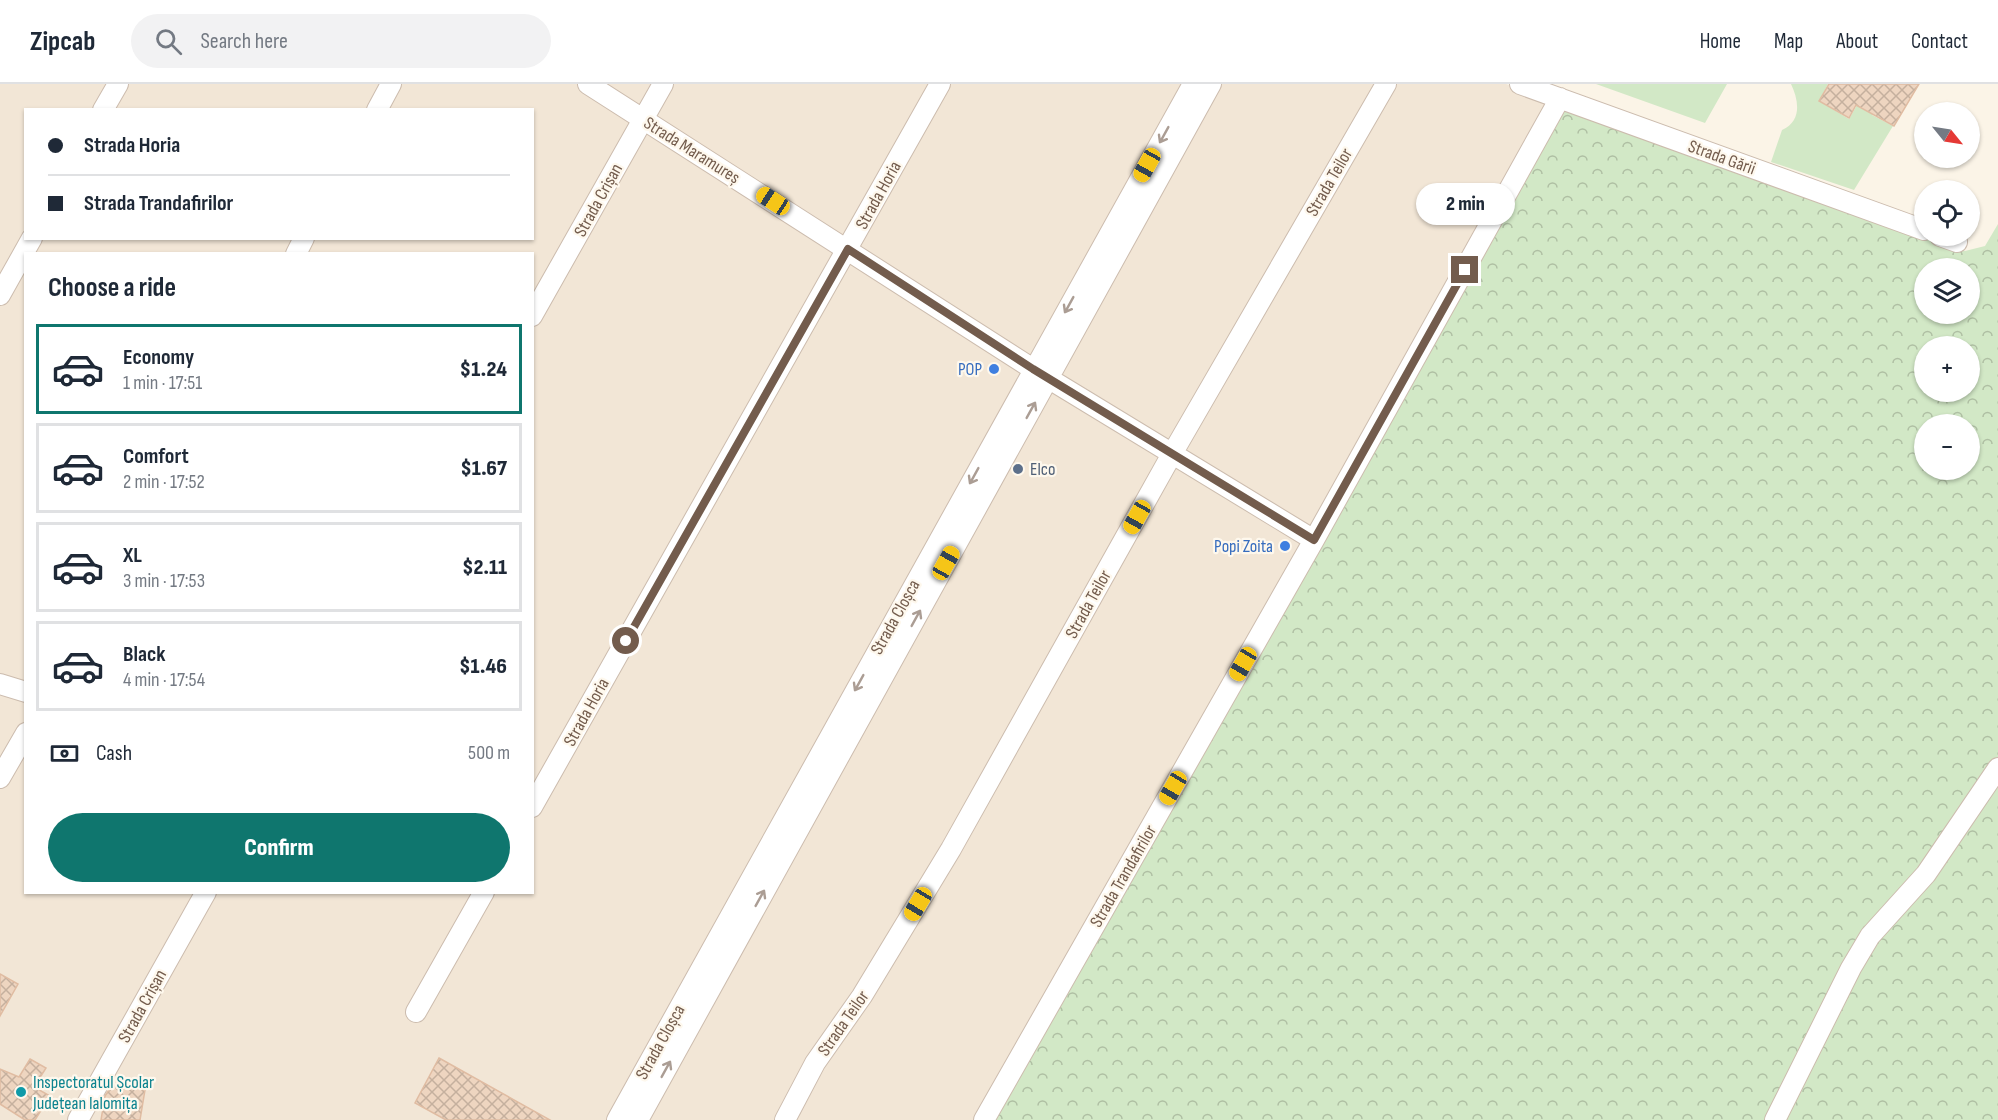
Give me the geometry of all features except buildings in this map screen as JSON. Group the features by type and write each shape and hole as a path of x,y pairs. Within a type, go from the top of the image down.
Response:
{"street":[{"path":"104,108 118,84"},
{"path":"378,108 391,84"},
{"name":"Strada Maramureș","path":"588,84 1041,374 1314,540"},
{"name":"Strada Crișan","path":"534,312 663,84"},
{"name":"Strada Horia","path":"534,803 940,84"},
{"name":"Strada Cloșca","path":"638,1120 1041,374 1193,84"},
{"name":"Strada Cloșca","path":"617,1120 1041,374 1212,84"},
{"name":"Strada Teilor","path":"785,1120 815,1063 862,996 951,849 1172,454 1386,84"},
{"name":"Strada Gării","path":"1520,84 1914,226"},
{"name":"Strada Trandafirilor","path":"984,1120 1314,540 1560,98"},
{"path":"0,295 24,252"},
{"path":"0,684 24,691"},
{"path":"0,778 24,736"},
{"path":"1774,1120 1846,978 1870,936 1926,874 1998,768"},
{"name":"Strada Crișan","path":"78,1120 205,894"},
{"path":"417,1012 483,894"}],"shaded area":[{"path":"0,84 1506,84 1557,105 1313,555 996,1120 0,1120"}],"green space":[{"path":"1596,84 1727,84 1705,123"},
{"path":"1791,84 1828,84 1819,101 1849,119 1857,105 1889,84 1872,115 1893,126 1854,190 1771,162 1782,130 1796,116 1796,97"},
{"path":"1557,105 1914,233 1914,246 1951,246 1965,251 1985,246 1998,224 1998,1120 996,1120 1313,555"}],"place":[{"name":"POP","path":"994,369"},
{"name":"Elco","path":"1018,469"},
{"name":"Popi Zoita","path":"1285,546"},
{"name":"Inspectoratul Școlar Județean Ialomița","path":"21,1092"}],"route":[{"path":"626,641 848,249 1033,369 1314,540 1465,270"}]}
